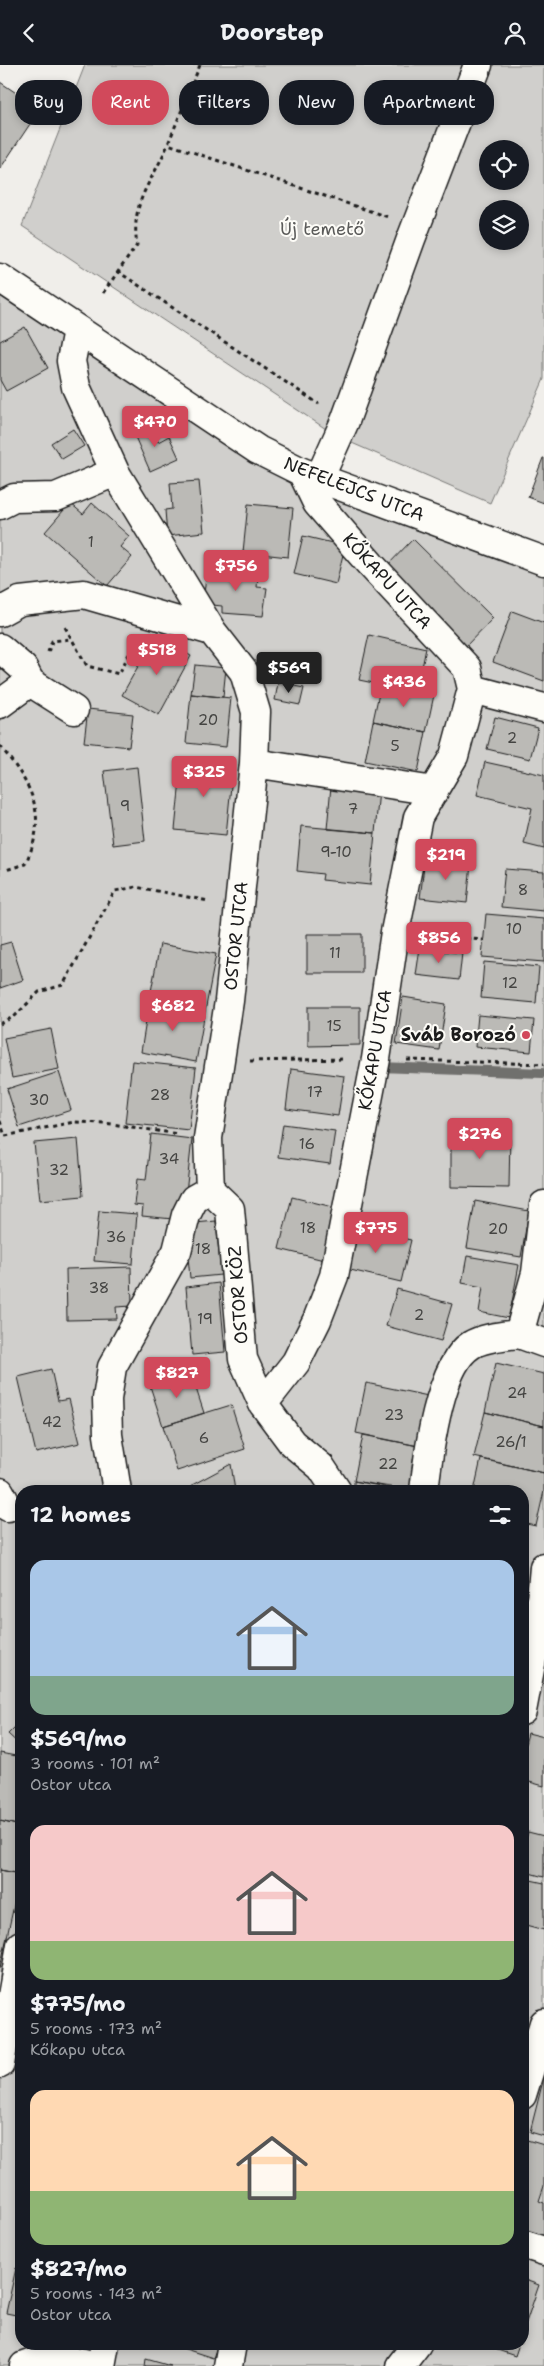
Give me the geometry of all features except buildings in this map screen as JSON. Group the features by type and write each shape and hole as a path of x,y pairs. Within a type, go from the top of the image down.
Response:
{"street":[{"path":"310,475 345,421 411,239 478,65"},
{"name":"NEFELEJCS UTCA","path":"0,279 258,450 310,475 544,561"},
{"name":"OSTOR UTCA","path":"77,329 71,361 76,387 115,472 212,631 244,672 256,712 254,763 229,1001 208,1138 210,1190"},
{"path":"0,505 14,498 56,497 115,472"},
{"name":"KŐKAPU UTCA","path":"262,1404 296,1362 317,1320 334,1276 376,1059 395,932 418,817 454,756 472,689 467,668 371,565 317,503 310,475"},
{"path":"0,612 20,601 84,594 212,631"},
{"path":"0,648 23,669 30,682 74,710"},
{"path":"0,704 30,682"},
{"path":"472,689 544,707"},
{"path":"254,763 434,791"},
{"path":"116,1485 108,1435 107,1399 112,1367 177,1251 186,1215 194,1199 210,1190"},
{"name":"OSTOR KÖZ","path":"210,1190 230,1209 243,1359 262,1404 292,1443 321,1467 333,1485"},
{"path":"425,1485 434,1421 448,1378 460,1354 471,1344 494,1337 532,1339 536,1273 544,1205"},
{"path":"529,1676 538,1631 544,1567"},
{"path":"0,2064 15,1979"},
{"path":"529,2072 544,2023"},
{"path":"529,2246 544,2251"},
{"path":"24,2366 57,2357 99,2366 103,2350"},
{"path":"228,2366 231,2350"},
{"path":"400,2366 412,2350"}],"path":[{"path":"102,293 137,245 134,227 145,185 159,166 200,65"},
{"path":"168,145 395,220 411,239"},
{"path":"117,271 345,421"},
{"path":"51,597 87,666 120,674 136,638"},
{"path":"46,655 52,641 72,639"},
{"path":"0,746 24,777 37,808 36,828 30,854 25,864 6,870"},
{"path":"0,1024 15,1016 39,992 63,985 115,891 136,887 239,906"},
{"path":"395,932 483,940"},
{"path":"219,1061 376,1059 544,1064"},
{"path":"0,1121 6,1136 74,1122 105,1123 208,1138"}],"green space":[{"name":"Új temető","path":"85,65 544,65 544,379 490,503 338,437 22,226 62,125 82,125 82,80 79,80"},
{"path":"0,278 226,427 544,561 544,2366 0,2366"}],"waterway":[{"path":"379,1067 542,1073"}],"place":[{"name":"Sváb Borozó","path":"526,1035"}]}
